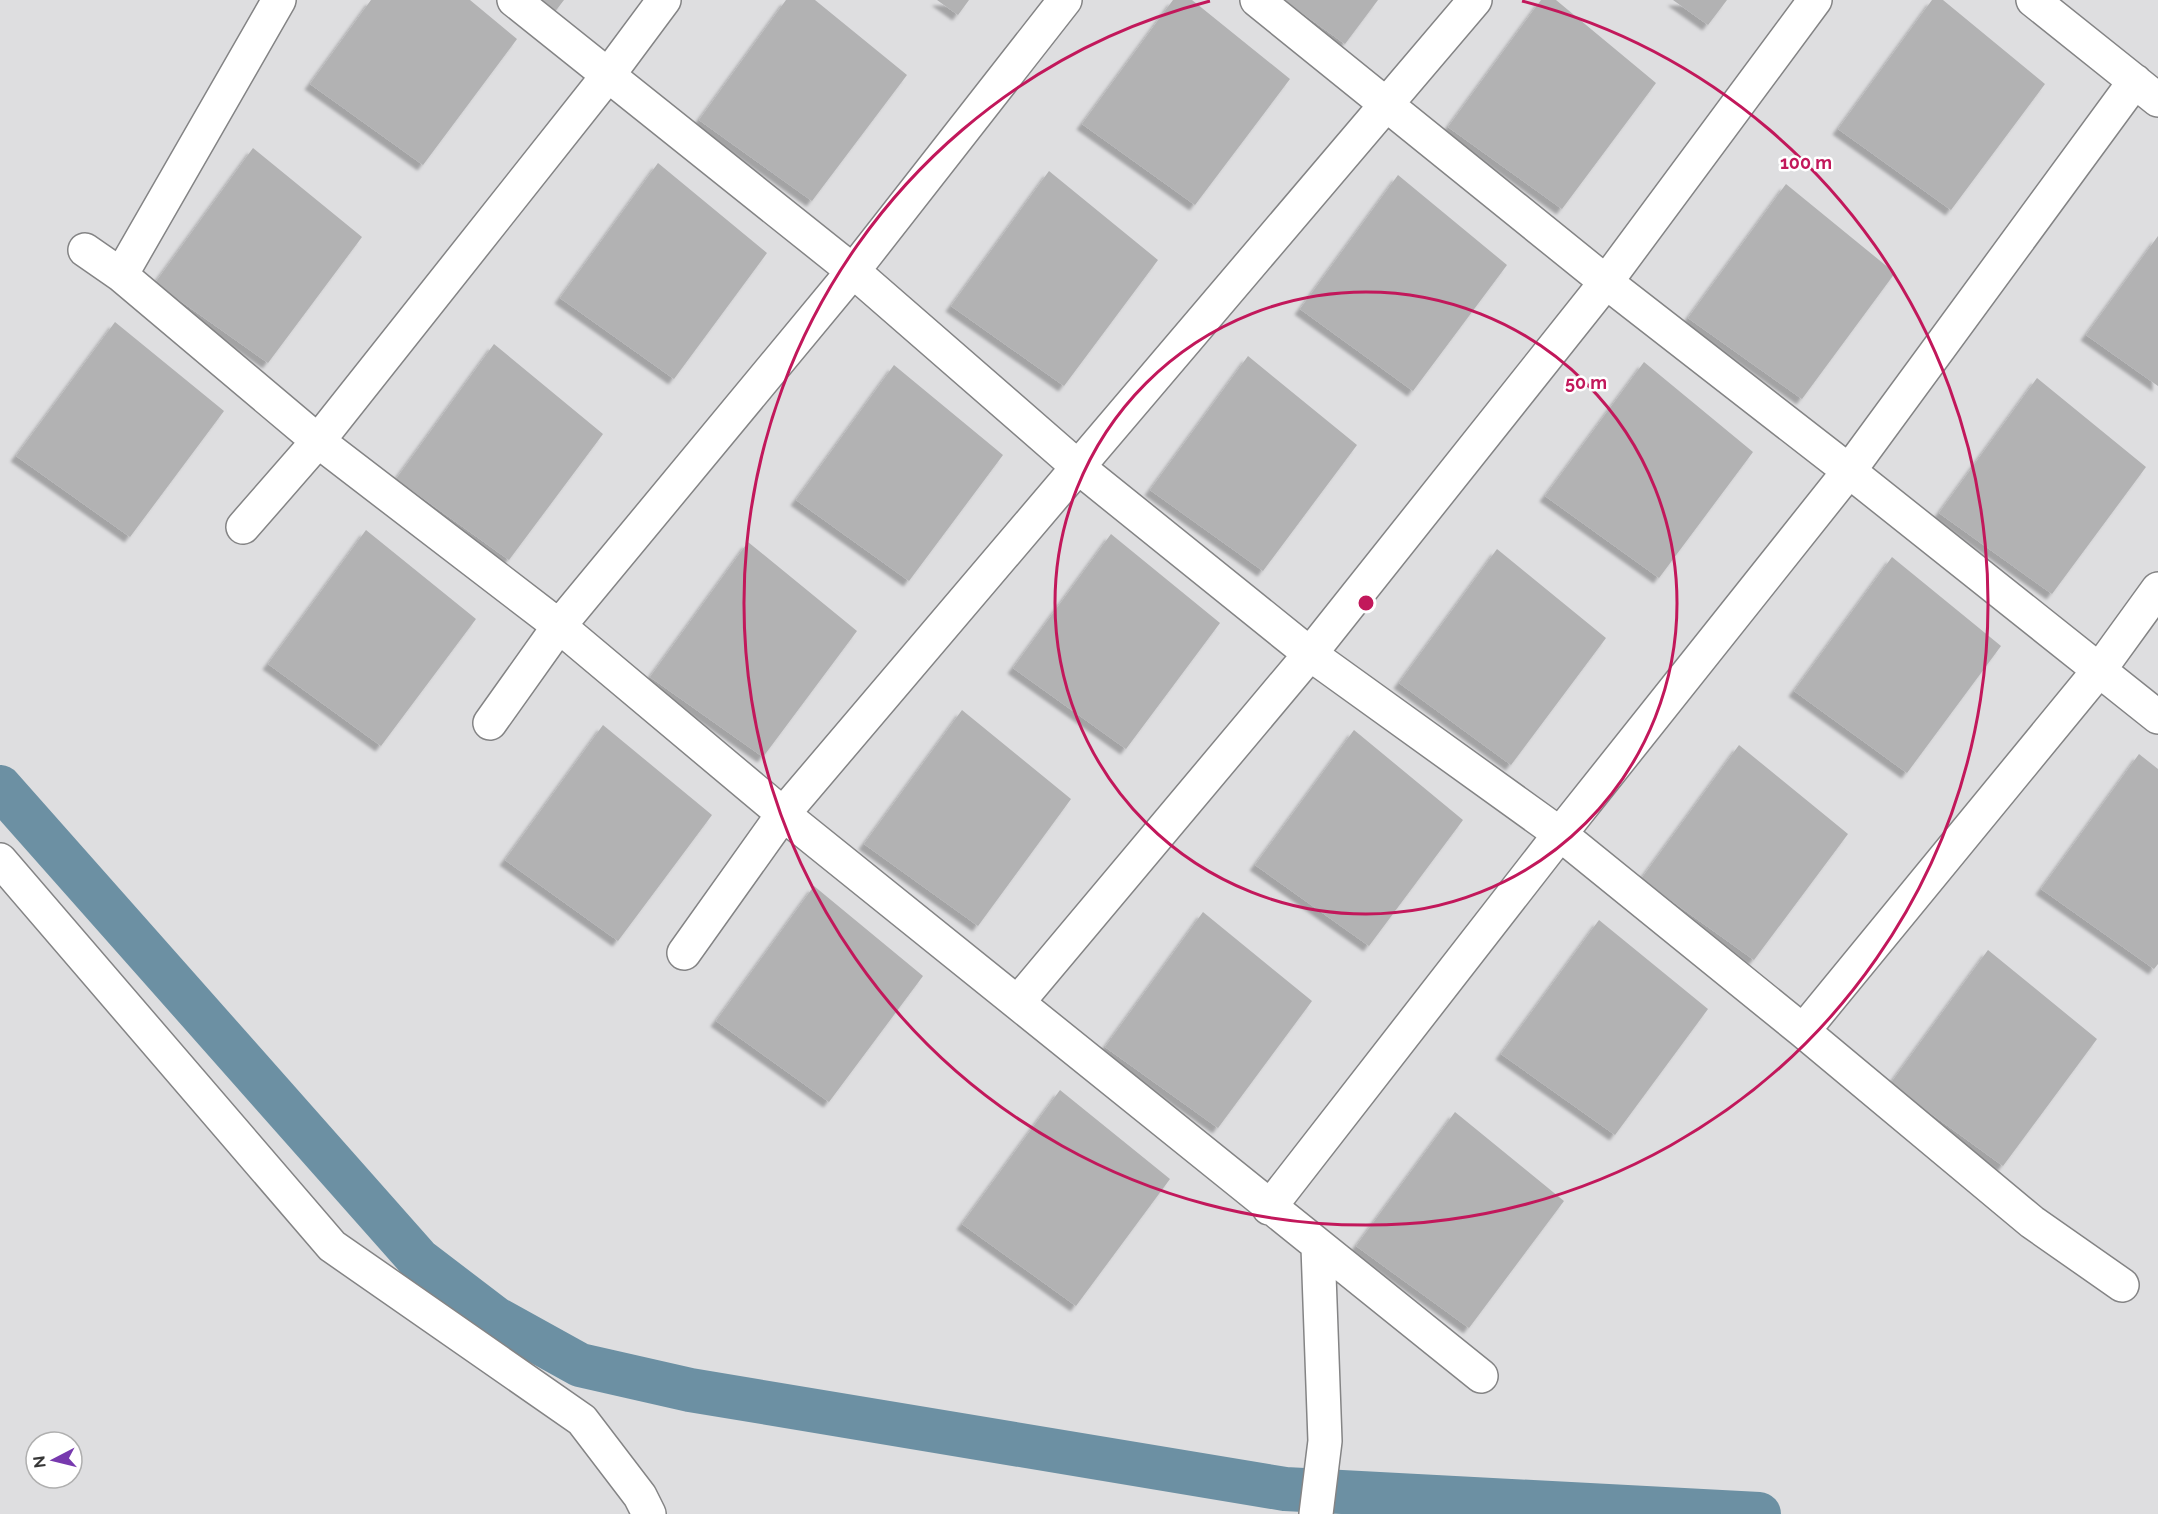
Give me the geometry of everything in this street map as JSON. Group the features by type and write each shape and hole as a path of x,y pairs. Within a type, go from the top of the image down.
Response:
{"street":[{"path":"121,275 279,0"},
{"path":"514,0 853,271 1078,467 1310,654 1560,834 1803,1031 2032,1222 2122,1285"},
{"path":"243,527 318,441 609,74 664,0"},
{"path":"490,723 559,626 853,271 1065,0"},
{"path":"1257,0 1606,282 1850,471 2158,717"},
{"path":"684,953 783,814 1475,0"},
{"path":"1018,1002 1310,654 1606,282 1815,0"},
{"path":"1269,1208 1560,834 1850,471 2147,90 2033,0"},
{"path":"85,250 121,275 318,441 559,626 783,814 1018,1002 1269,1208 1481,1376"},
{"path":"1803,1031 2100,669 2158,589"},
{"path":"0,860 332,1246 582,1420 640,1496 649,1514"},
{"path":"1316,1514 1325,1440 1318,1247"}],"building":[{"path":"371,0 470,0 517,39 423,165 310,84"},
{"path":"536,0 564,0 554,13"},
{"path":"786,0 815,0 907,75 812,201 699,120"},
{"path":"937,0 969,0 958,15"},
{"path":"1173,0 1192,0 1290,79 1195,205 1082,124"},
{"path":"1284,0 1378,0 1345,44"},
{"path":"1541,0 1556,0 1656,83 1562,209 1448,127"},
{"path":"1673,0 1727,0 1708,25"},
{"path":"1932,0 1943,0 2045,84 1951,210 1838,129"},
{"path":"253,148 362,237 268,363 155,283"},
{"path":"658,163 767,253 674,379 560,298"},
{"path":"1049,171 1158,260 1064,386 951,306"},
{"path":"1398,175 1507,265 1413,391 1300,309"},
{"path":"1786,184 1895,273 1802,399 1688,318"},
{"path":"2158,236 2158,386 2086,335"},
{"path":"115,322 224,411 130,537 16,456"},
{"path":"494,344 603,434 509,560 396,479"},
{"path":"1248,356 1357,445 1263,571 1150,490"},
{"path":"1644,362 1753,452 1659,578 1545,496"},
{"path":"894,365 1003,455 909,581 796,500"},
{"path":"2037,378 2146,467 2052,594 1939,513"},
{"path":"366,530 476,619 381,746 268,664"},
{"path":"1111,534 1220,623 1126,749 1013,668"},
{"path":"748,542 857,631 763,757 650,677"},
{"path":"1497,549 1606,638 1511,765 1399,683"},
{"path":"1892,557 2001,646 1907,773 1794,691"},
{"path":"962,710 1071,799 978,926 864,844"},
{"path":"603,725 712,815 618,941 505,860"},
{"path":"1354,730 1463,820 1369,946 1255,865"},
{"path":"1739,745 1848,834 1754,960 1641,879"},
{"path":"2139,754 2158,769 2158,964 2154,969 2041,889"},
{"path":"814,886 923,976 829,1102 716,1021"},
{"path":"1203,912 1312,1001 1218,1128 1105,1047"},
{"path":"1599,920 1708,1009 1615,1135 1501,1054"},
{"path":"1988,950 2097,1039 2003,1166 1890,1084"},
{"path":"1060,1090 1170,1179 1076,1306 962,1224"},
{"path":"1455,1112 1564,1201 1469,1328 1356,1246"}],"waterway":[{"path":"0,787 419,1260 495,1318 580,1365 690,1390 1285,1489 1759,1514"}]}
